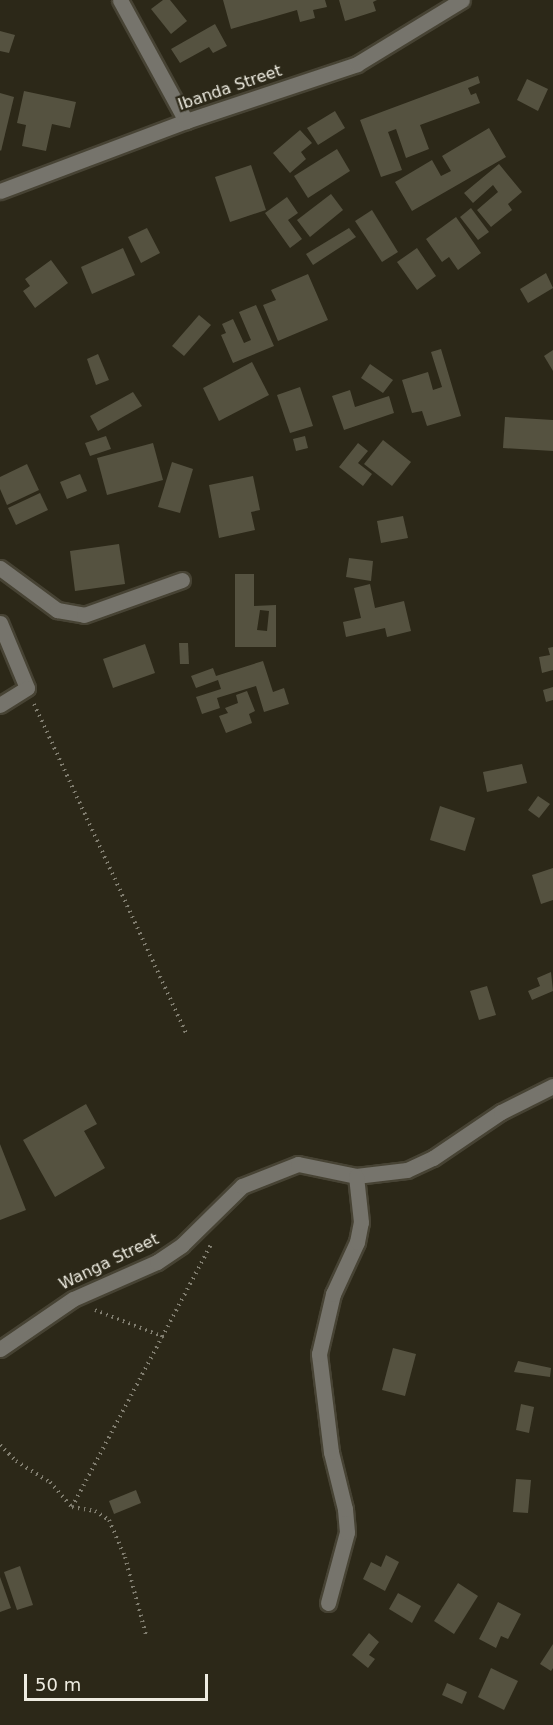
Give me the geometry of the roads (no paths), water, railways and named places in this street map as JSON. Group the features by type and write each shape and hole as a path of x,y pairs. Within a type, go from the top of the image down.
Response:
{"street":[{"path":"120,0 186,121"},
{"name":"Ibanda Street","path":"0,191 186,121 357,64 462,0"},
{"path":"0,568 57,610 84,615 183,580"},
{"path":"0,623 27,688 0,705"},
{"name":"Wanga Street","path":"0,1349 73,1299 157,1262 182,1245 242,1186 298,1164 356,1176 407,1170 433,1158 491,1118 553,1086"},
{"path":"328,1603 347,1532 331,1452 319,1354 333,1294 357,1242 361,1222 356,1176"}]}
